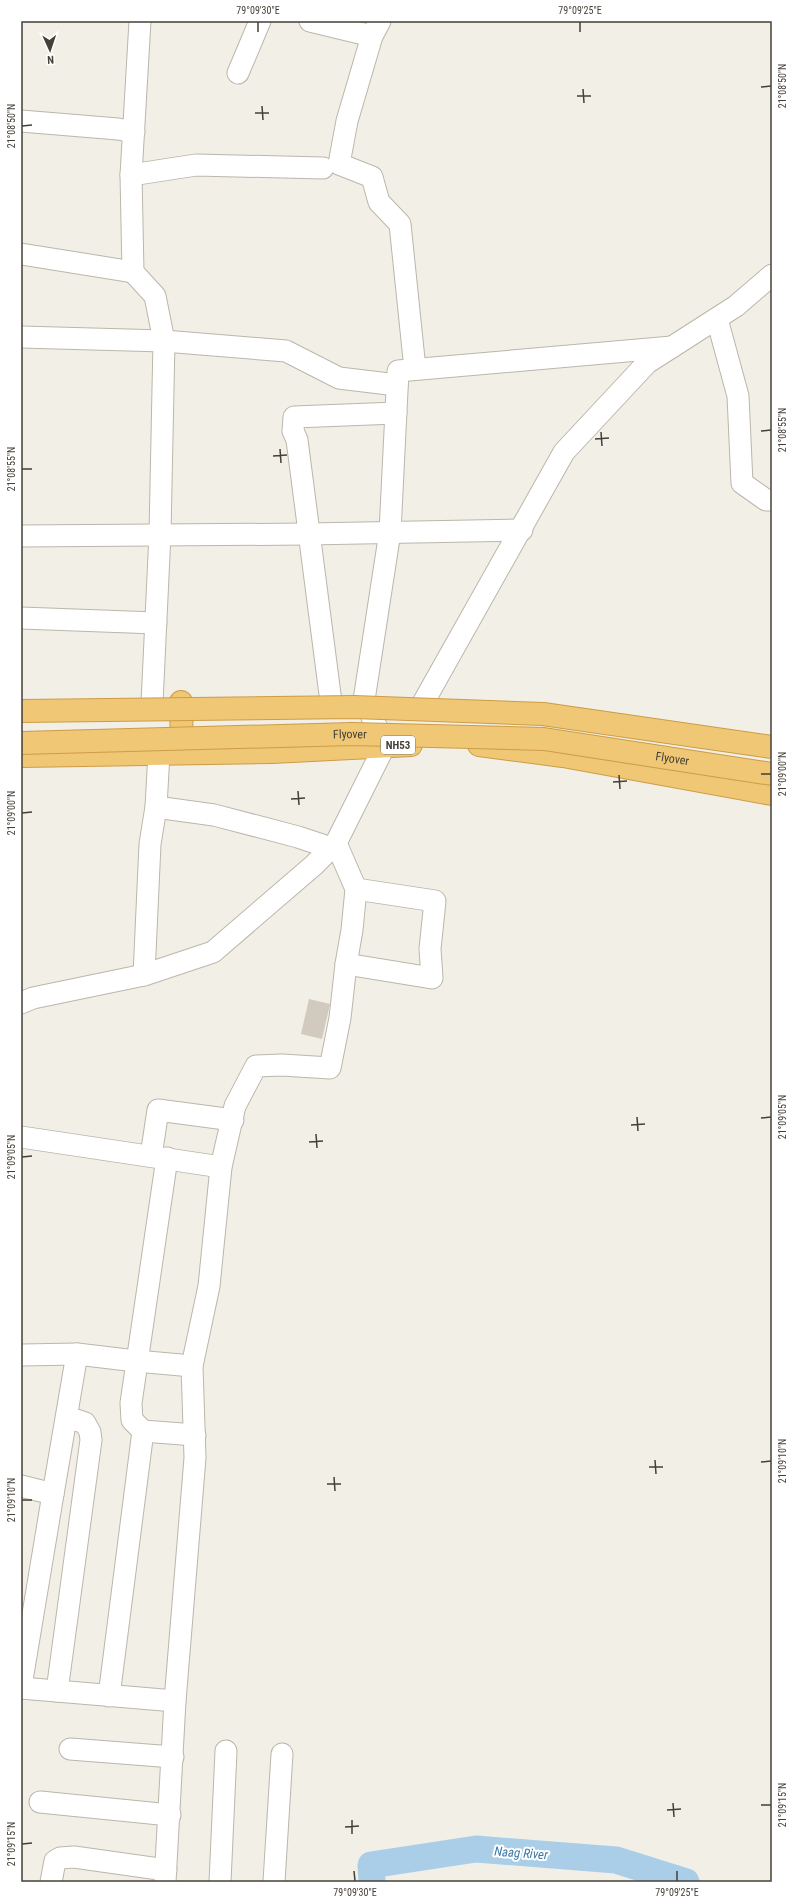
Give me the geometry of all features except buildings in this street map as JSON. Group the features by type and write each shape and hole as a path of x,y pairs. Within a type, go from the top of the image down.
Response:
{"highway":[{"path":"21,705 181,702 331,702 364,700 423,703 450,700 542,708 772,744"},
{"path":"181,702 182,753"},
{"path":"21,711 354,707 543,714 772,747"},
{"name":"Flyover","path":"21,743 352,734 544,739 772,774"},
{"name":"NH53","path":"21,756 272,752 385,745 477,745 563,756 772,794"}],"street":[{"path":"133,272 132,175 140,21"},
{"path":"238,73 260,21"},
{"path":"310,21 376,28 347,121 339,164 372,177 379,202 400,224 415,369"},
{"path":"21,121 118,129 134,132"},
{"path":"132,175 196,165 323,168"},
{"path":"21,254 133,272 155,296 164,341 160,534 152,703"},
{"path":"423,703 522,530 564,452 647,363 736,306 772,275"},
{"path":"717,319 738,396 742,483 766,500 772,500"},
{"path":"21,337 164,341 286,351 339,378 397,385"},
{"path":"21,1003 33,998 144,974 213,952 314,865 333,846 385,745 364,700 390,532 398,371 672,347"},
{"path":"331,702 297,440 292,431 294,417 396,413"},
{"path":"21,536 308,534 522,530"},
{"path":"21,618 156,623"},
{"path":"144,974 150,844 156,807 159,753"},
{"path":"51,1882 56,1861 60,1858 74,1857 166,1876 175,1701 195,1458 192,1366 209,1286 221,1167 235,1106 256,1066 282,1065 330,1068 340,1018 346,964 352,930 356,889 333,846 214,815 156,807"},
{"path":"346,964 432,978 430,949 435,901 356,889"},
{"path":"195,1435 142,1431 132,1420 131,1403 144,1316 159,1157 158,1110 232,1120"},
{"path":"21,1137 221,1167"},
{"path":"21,1357 77,1354 136,1362 192,1366"},
{"path":"77,1354 21,1687 175,1701"},
{"path":"57,1691 91,1440 90,1432 85,1423 67,1417"},
{"path":"109,1696 142,1431"},
{"path":"21,1486 53,1494"},
{"path":"70,1749 173,1757"},
{"path":"220,1882 226,1751"},
{"path":"274,1882 282,1754"},
{"path":"40,1802 170,1815"}],"waterway":[{"name":"Naag River","path":"372,1882 371,1865 476,1849 616,1860 686,1882"}]}
